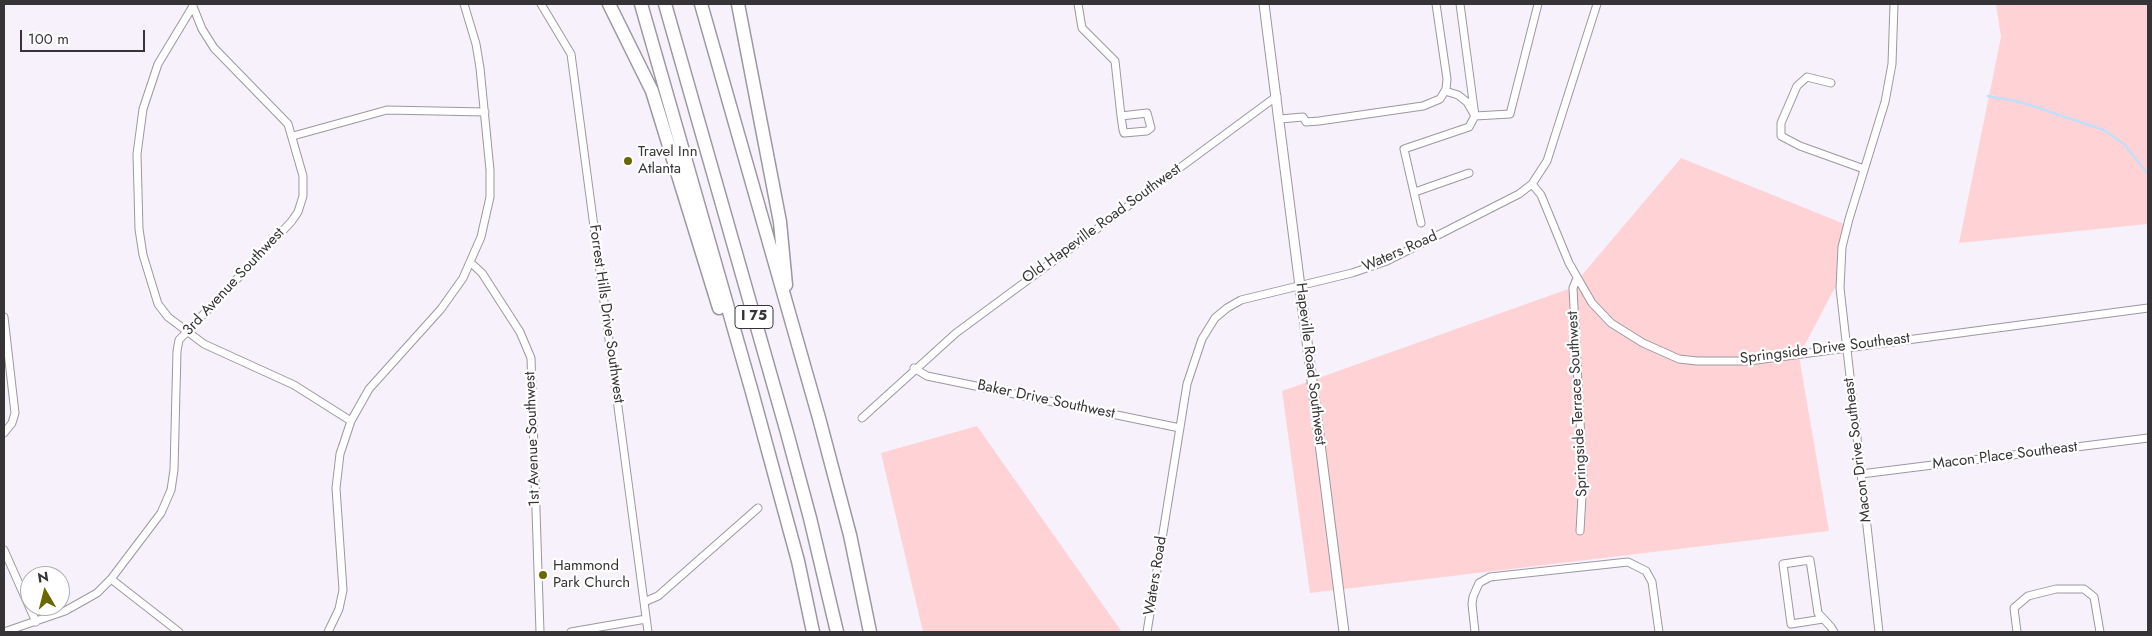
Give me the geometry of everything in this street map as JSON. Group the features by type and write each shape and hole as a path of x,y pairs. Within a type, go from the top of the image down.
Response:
{"highway":[{"path":"609,4 652,91 724,324 752,392"},
{"path":"642,4 752,392 798,561 813,632"},
{"name":"I 75","path":"665,4 786,429 810,518 837,632"},
{"name":"I 75","path":"701,4 787,303 850,535 870,632"},
{"path":"738,4 780,222 786,264 787,303"}],"street":[{"path":"328,632 339,609 343,590 336,488 340,454 351,421 369,388 441,309 471,263 481,237 490,197 490,170 485,112 476,44 464,4"},
{"name":"Forrest Hills Drive Southwest","path":"541,4 571,54 648,632"},
{"path":"1078,4 1082,28 1115,61 1121,116 1124,133 1147,131 1151,128 1147,113 1121,116"},
{"path":"1264,4 1277,96"},
{"path":"1280,119 1303,116 1306,122 1319,121 1423,106 1440,99 1445,91 1447,79 1436,4"},
{"path":"1421,223 1404,150 1469,127 1475,116 1460,4"},
{"path":"1475,116 1510,114 1538,4"},
{"name":"Waters Road","path":"1147,632 1192,364 1202,339 1215,318 1241,300 1352,273 1387,261 1518,194 1532,184 1547,161 1597,4"},
{"name":"Macon Drive Southeast","path":"1880,632 1840,288 1842,247 1885,102 1892,64 1894,4"},
{"path":"193,5 158,64 144,109 137,154 139,229 143,255 158,304 168,317 185,332 204,344 294,385 351,421"},
{"name":"3rd Avenue Southwest","path":"4,632 36,622 80,604 111,579 161,513 171,490 174,470 177,351 179,340 298,212 303,196 303,176 293,136 280,114 214,48 202,29 193,5"},
{"path":"1831,82 1807,78 1797,86 1781,123 1781,136 1800,146 1864,169"},
{"path":"1445,91 1458,95 1467,102 1475,116"},
{"name":"Hapeville Road Southwest","path":"1277,96 1344,632"},
{"name":"Old Hapeville Road Southwest","path":"862,418 914,368 999,300 1277,96"},
{"path":"293,136 388,110 485,112"},
{"path":"1415,192 1469,173"},
{"name":"Springside Drive Southeast","path":"1532,184 1540,195 1577,278 1592,303 1611,323 1643,343 1678,359 1749,361 2148,308"},
{"name":"1st Avenue Southwest","path":"471,263 482,273 520,332 530,358 540,632"},
{"name":"Springside Terrace Southwest","path":"1577,278 1573,288 1583,478 1580,531"},
{"path":"4,317 16,413 12,423 4,433"},
{"name":"Baker Drive Southwest","path":"914,368 927,376 1180,428"},
{"name":"Macon Place Southeast","path":"1861,474 2148,438"},
{"path":"644,602 658,596 758,508"},
{"path":"4,550 36,622"},
{"path":"1823,619 1791,624 1783,564 1810,560 1818,612 1834,632"},
{"path":"1475,632 1473,597 1479,583 1490,577 1628,562 1646,571 1652,582 1659,632"},
{"path":"111,579 179,632"},
{"path":"2017,632 2014,608 2028,596 2056,589 2084,589 2094,597 2100,632"},
{"path":"571,632 646,619"}],"shaded area":[{"path":"1996,4 2148,4 2148,224 1959,243 2001,37"},
{"path":"1681,158 1847,225 1840,278 1799,356 1829,531 1310,593 1282,391 1571,288"},
{"path":"977,426 1122,632 923,632 881,453"}],"waterway":[{"path":"1988,96 2021,102 2104,130 2124,144 2148,174"}],"place":[{"name":"Travel Inn Atlanta","path":"628,161"},
{"name":"Hammond Park Church","path":"543,575"}]}
